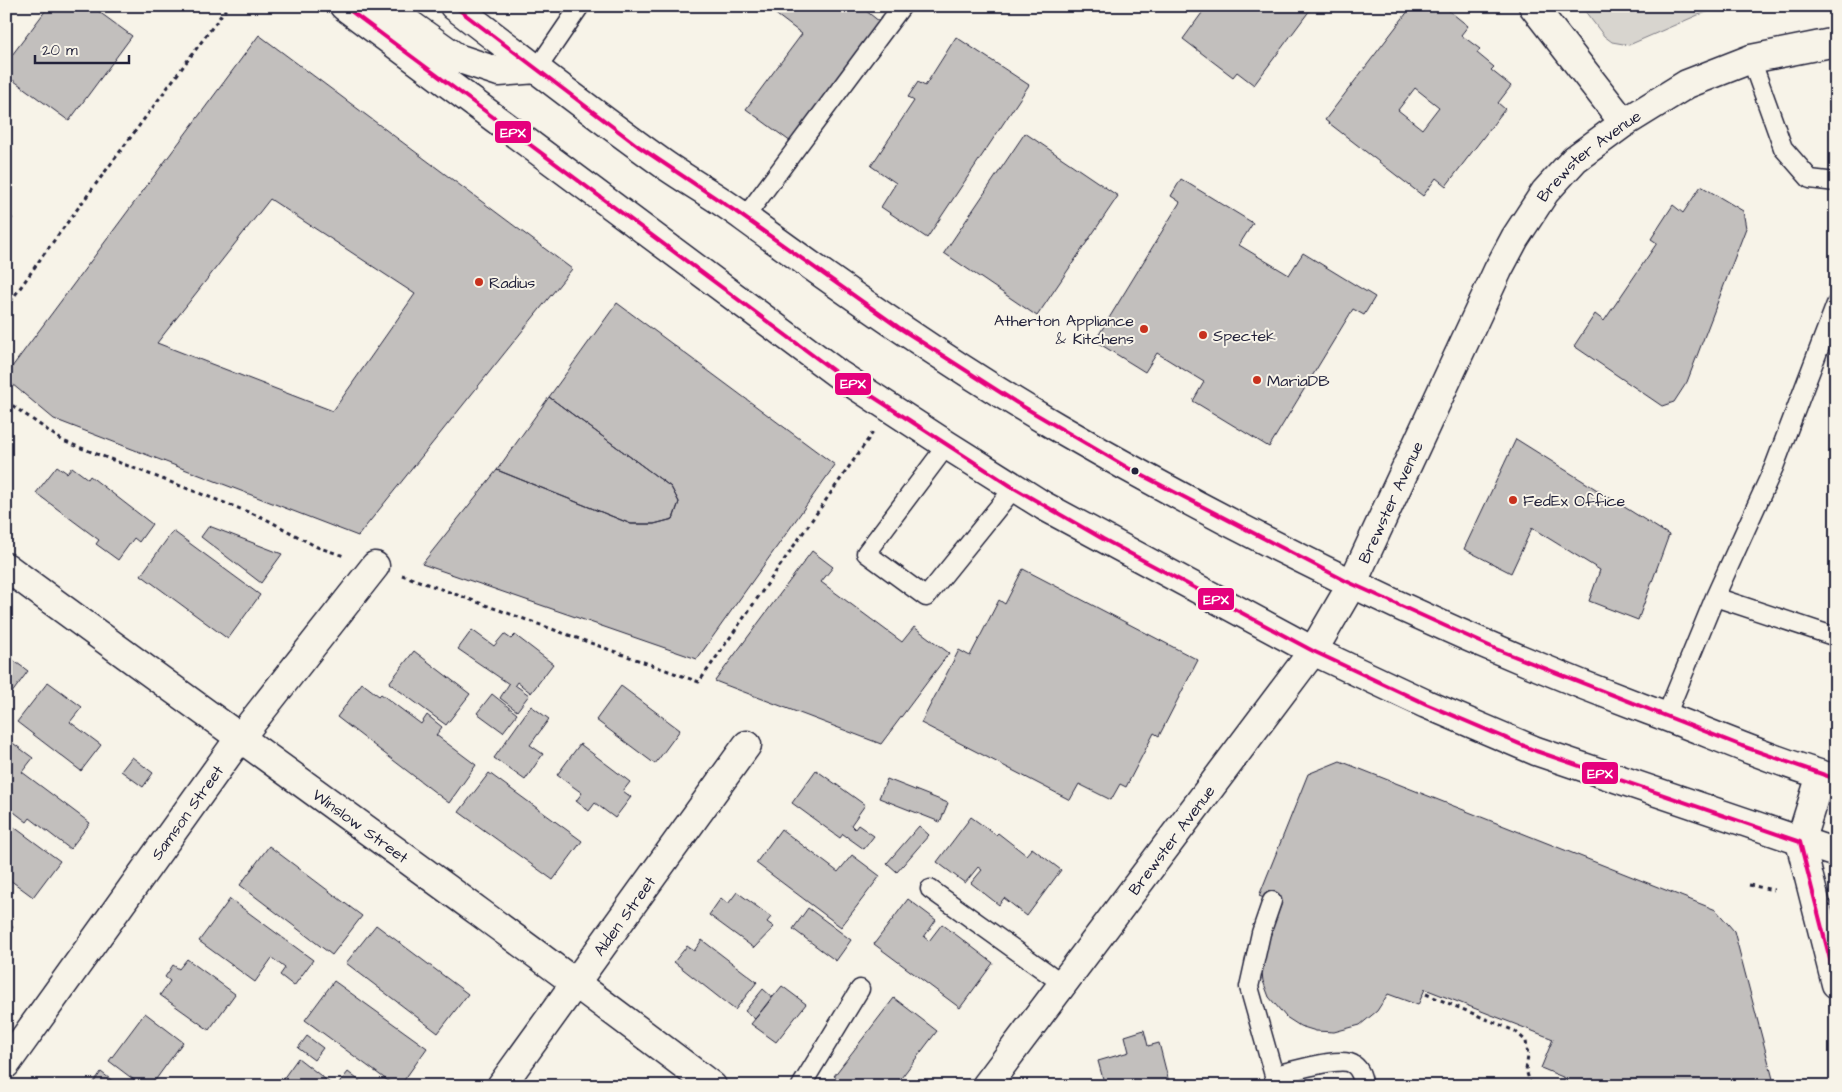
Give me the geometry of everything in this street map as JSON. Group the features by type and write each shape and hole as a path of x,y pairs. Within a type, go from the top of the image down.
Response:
{"street":[{"path":"344,6 742,305 946,445 1014,488 1103,539 1313,651 1426,704 1536,751 1836,853"},
{"path":"377,6 408,24 457,58 498,72 537,69"},
{"path":"454,6 667,166 745,217 766,234 878,312 1055,426 1202,508 1352,584 1460,634 1572,681 1828,777 1800,842 1836,984"},
{"path":"1533,6 1624,123"},
{"name":"Brewster Avenue","path":"986,1086 1313,651 1352,584 1515,238 1545,192 1574,159 1624,123 1687,84 1751,59 1836,42"},
{"name":"Samson Street","path":"6,1064 239,738 374,566"},
{"name":"Winslow Street","path":"6,567 576,982 712,1086"},
{"name":"Alden Street","path":"501,1086 747,745"}],"lane":[{"path":"537,69 580,6"},
{"path":"745,217 902,6"},
{"path":"1751,59 1783,148 1810,179 1836,182"},
{"path":"1666,716 1715,598 1774,467 1836,304"},
{"path":"946,445 866,553 926,597 1014,488"},
{"path":"1715,598 1836,637"},
{"path":"930,889 1063,984"},
{"path":"1272,901 1261,932 1249,987 1276,1081 1340,1061 1353,1064 1360,1072 1364,1086"},
{"path":"801,1086 860,989"}],"path":[{"path":"6,308 228,6"},
{"path":"6,400 63,441 264,518 317,547 699,682 890,408"},
{"path":"1749,885 1774,890"},
{"path":"1426,994 1515,1031 1526,1041 1528,1056 1526,1070 1531,1086"}],"shaded area":[{"path":"1581,6 1726,6 1698,15 1629,45 1612,42 1604,36"}],"building":[{"path":"49,6 91,6 132,36 69,121 6,75 6,63"},
{"path":"765,6 860,6 880,22 791,142 746,109 802,34"},
{"path":"1207,6 1313,6 1254,85 1237,72 1233,77 1183,39"},
{"path":"1412,6 1443,6 1468,26 1461,35 1480,49 1477,53 1494,67 1491,70 1511,86 1498,103 1505,109 1446,186 1436,178 1423,196 1325,120","holes":["1415,88 1439,107 1422,129 1398,110"]},
{"name":"Radius","path":"259,35 572,269 358,536 54,419 6,379 6,375","holes":["270,199 415,294 333,411 157,343"]},
{"path":"956,37 1029,85 927,238 881,207 896,183 871,166 914,101 908,97 918,82 925,86"},
{"path":"1025,133 1118,196 1037,316 944,253"},
{"path":"1181,179 1253,223 1239,245 1289,275 1303,253 1375,297 1364,315 1353,309 1269,447 1193,401 1204,382 1157,353 1145,372 1095,341 1180,202 1171,196"},
{"path":"1701,186 1743,211 1746,228 1687,382 1674,402 1662,406 1574,346 1595,314 1604,321 1657,243 1651,239 1673,205 1683,213"},
{"path":"6,213 13,218 6,227"},
{"path":"617,303 835,465 697,659 422,564 497,470 631,524 654,524 673,519 679,502 671,487 549,397"},
{"path":"549,397 671,487 679,502 673,519 654,524 631,524 497,470"},
{"path":"1516,439 1669,535 1638,620 1589,601 1600,570 1532,528 1511,573 1464,549"},
{"path":"57,466 67,473 72,467 88,479 90,476 152,524 139,542 134,538 118,560 96,544 99,540 36,493"},
{"path":"209,526 282,554 261,583 201,537"},
{"path":"173,531 260,595 228,639 141,575"},
{"path":"812,551 833,567 821,582 902,642 914,627 949,653 881,744 715,681"},
{"path":"1023,569 1198,660 1159,736 1154,733 1126,787 1120,784 1111,800 1079,784 1070,800 921,723 959,650 970,656 999,600 1005,604"},
{"path":"472,630 494,646 504,634 511,639 515,635 553,664 531,693 517,682 515,685 529,695 517,711 500,698 509,684 458,649"},
{"path":"414,651 470,694 446,725 389,683"},
{"path":"6,655 28,671 6,701"},
{"path":"48,682 82,707 70,722 101,745 81,771 17,722"},
{"path":"362,683 379,696 381,694 421,724 427,715 442,727 436,735 476,765 449,803 337,717"},
{"path":"621,686 680,730 655,764 596,720"},
{"path":"492,694 517,714 503,732 477,713"},
{"path":"531,706 549,719 530,745 543,754 525,780 494,758"},
{"path":"6,738 33,758 22,772 90,823 70,849 30,818 27,822 6,806"},
{"path":"580,744 630,782 623,791 631,797 615,818 595,803 589,811 576,801 582,793 557,775"},
{"path":"132,757 153,773 143,787 121,771"},
{"path":"1340,761 1716,910 1734,931 1773,1079 1769,1086 1567,1086 1565,1078 1541,1068 1553,1039 1425,989 1418,1005 1388,994 1377,1011 1360,1025 1334,1032 1316,1031 1300,1026 1286,1017 1269,997 1263,981 1261,966 1267,941 1281,905 1259,896 1308,774"},
{"path":"816,770 865,805 851,825 855,829 858,825 874,836 864,849 843,834 840,838 792,803"},
{"path":"489,773 582,841 553,880 459,812"},
{"path":"887,779 948,803 940,822 879,798"},
{"path":"971,817 996,835 998,833 1026,855 1032,848 1061,870 1027,916 1004,898 999,905 971,883 982,870 978,867 965,883 937,862"},
{"path":"919,826 929,835 897,872 887,863"},
{"path":"14,827 60,861 33,897 6,877 6,830 10,833"},
{"path":"781,829 838,872 852,855 880,876 841,927 756,863"},
{"path":"269,846 362,916 332,955 240,885"},
{"path":"737,892 771,917 767,922 774,927 754,948 709,915 721,898 728,904"},
{"path":"230,899 313,960 294,986 280,975 285,968 272,958 255,982 199,941"},
{"path":"908,899 936,920 924,937 929,941 942,924 993,963 960,1008 874,944"},
{"path":"808,908 851,940 836,961 793,929"},
{"path":"6,922 13,927 6,936"},
{"path":"376,925 468,994 438,1033 346,963"},
{"path":"702,940 757,982 735,1010 674,962 687,946 694,951"},
{"path":"187,959 235,994 209,1030 160,995 170,981 165,977 173,965 179,969"},
{"path":"334,981 427,1048 400,1086 395,1086 305,1020"},
{"path":"782,986 806,1004 776,1042 751,1024"},
{"path":"763,989 772,997 755,1019 745,1011"},
{"path":"894,998 937,1031 895,1086 847,1086 834,1076"},
{"path":"145,1013 183,1042 151,1086 142,1086 109,1061"},
{"path":"1144,1030 1148,1046 1159,1043 1170,1086 1105,1086 1098,1061 1129,1052 1125,1036"},
{"path":"307,1036 323,1048 314,1060 298,1048"},
{"path":"298,1058 334,1086 278,1086"},
{"path":"101,1072 119,1086 91,1086"},
{"path":"348,1072 366,1086 337,1086"}],"transit line":[{"name":"EPX","path":"344,6 838,374 1014,488 1103,539 1313,651 1426,704 1536,751 1800,842"},
{"name":"EPX","path":"454,6 638,146 735,211 898,327 1017,403 1128,468 1346,581 1496,649 1742,746 1836,779"},
{"name":"EPX","path":"1800,842 1836,983"}],"place":[{"name":"Radius","path":"479,282"},
{"name":"Atherton Appliance & Kitchens","path":"1144,329"},
{"name":"Spectek","path":"1203,335"},
{"name":"MariaDB","path":"1257,380"},
{"name":"FedEx Office","path":"1513,500"}]}
